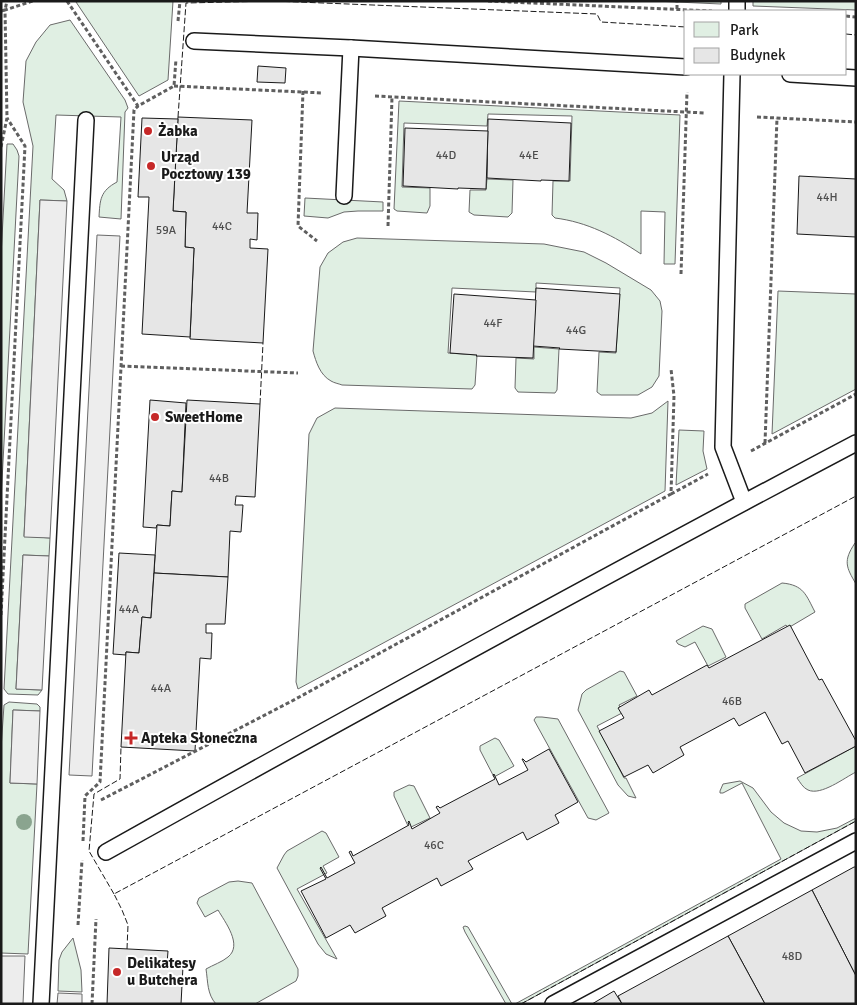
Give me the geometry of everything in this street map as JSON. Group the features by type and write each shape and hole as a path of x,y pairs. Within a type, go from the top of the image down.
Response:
{"lane":[{"path":"194,41 684,67"},
{"path":"344,196 351,48"},
{"path":"732,75 723,447 744,502"},
{"path":"806,75 856,78"},
{"path":"41,1004 86,120"},
{"path":"106,852 744,502 856,443"},
{"path":"553,1004 856,841"}],"path":[{"path":"1,147 7,118 3,11 7,1"},
{"path":"3,11 33,1"},
{"path":"67,1 138,106"},
{"path":"178,29 180,1"},
{"path":"488,1 684,10"},
{"path":"677,1 677,9"},
{"path":"174,86 176,58"},
{"path":"680,274 687,83"},
{"path":"82,845 85,796 100,782 134,110 174,86 686,111"},
{"path":"303,91 298,226 317,241"},
{"path":"388,226 392,97"},
{"path":"1,615 25,146 7,118"},
{"path":"856,122 777,118 765,443 856,394"},
{"path":"121,366 298,373"},
{"path":"102,800 292,701 670,494 674,396 671,369"},
{"path":"78,924 82,855"},
{"path":"92,1004 96,919"}],"green space":[{"path":"173,1 168,80 139,96 76,2"},
{"path":"654,1 721,1 721,4"},
{"path":"753,1 856,1 856,10 753,6"},
{"path":"70,20 125,100 128,108 125,112 121,219 99,217 102,196 111,185 117,182 121,117 56,115 52,179 64,190 67,201 40,200 24,536 50,538 49,556 23,555 16,689 42,690 38,695 8,694 4,689 33,146 23,102 26,61 36,42 50,25"},
{"path":"399,101 680,115 675,264 664,264 665,212 641,211 641,254 621,241 589,226 555,218 552,215 553,181 570,181 572,116 488,114 487,126 404,123 402,187 430,188 430,206 427,213 397,211 394,209"},
{"path":"7,144 13,144 19,156 1,500 1,256"},
{"path":"487,179 513,180 512,213 508,217 474,215 469,212 470,190 486,190"},
{"path":"305,198 383,202 383,211 344,212 328,218 304,216"},
{"path":"357,238 544,244 584,252 651,290 660,301 662,311 659,376 652,387 638,395 601,395 597,392 599,352 616,353 620,288 536,283 536,292 452,288 448,353 477,355 475,385 472,389 342,385 332,382 321,372 313,351 320,267 328,253 343,242"},
{"path":"778,291 856,294 856,389 772,434"},
{"path":"534,347 559,349 557,390 555,393 518,392 515,388 516,358 534,359"},
{"path":"668,401 665,491 298,689 296,682 309,434 317,418 335,408 631,418 652,413"},
{"path":"679,430 704,431 703,451 707,469 676,485"},
{"path":"855,543 856,584 847,564 847,559"},
{"path":"782,583 800,589 815,612 788,628 786,625 762,639 745,608 745,604"},
{"path":"703,626 712,629 726,657 708,666 695,642 685,647 676,641"},
{"path":"620,671 624,672 637,696 619,705 622,713 597,726 636,798 628,796 618,785 578,710 582,694 586,690"},
{"path":"9,702 37,704 40,707 40,711 13,710 10,783 37,784 28,954 1,953 1,749 4,705"},
{"path":"536,717 558,719 609,813 596,820 588,818 534,720"},
{"path":"495,738 499,740 514,766 494,777 480,750 480,746"},
{"path":"856,746 856,772 832,786 819,791 808,790 797,778"},
{"path":"740,781 753,788 771,812 784,823 801,831 817,832 837,828 856,818 856,821 521,1004 515,1004 781,859 742,783 720,793 723,784"},
{"path":"409,785 414,786 430,818 409,828 394,796 394,792"},
{"path":"322,831 326,833 339,857 323,866 327,873 297,889 337,959 326,954 318,944 277,868 287,851"},
{"path":"229,882 252,883 298,969 298,976 296,981 255,1004 216,1004 209,992 206,969 228,957 234,946 233,940 218,910 205,917 197,903 199,898"},
{"path":"463,927 468,927 512,1004 506,1004 465,932"},
{"path":"73,938 81,970 82,992 58,991 59,960 62,952"}],"shaded area":[{"path":"40,200 67,201 50,538 24,537"},
{"path":"97,235 120,236 92,776 69,775"},
{"path":"23,555 49,556 42,690 16,689"},
{"path":"13,710 40,711 37,784 10,783"},
{"path":"1,956 25,956 23,1004 1,1004"},
{"path":"58,993 82,994 82,1004 57,1004"}],"building":[{"path":"258,66 286,68 285,83 257,82"},
{"path":"178,117 252,120 247,213 258,213 257,240 250,239 250,248 268,249 263,343 190,339 194,248 185,247 186,212 173,211"},
{"path":"142,118 178,119 173,211 186,212 185,247 194,248 190,337 142,334 149,197 138,197"},
{"path":"488,119 571,123 569,181 487,178"},
{"path":"405,128 488,131 486,189 403,186"},
{"path":"799,176 856,179 856,237 797,234"},
{"path":"536,288 620,294 616,352 533,346"},
{"path":"454,294 536,300 533,358 450,353"},
{"path":"150,400 186,403 182,492 172,491 170,526 157,525 156,528 143,527"},
{"path":"187,400 260,404 255,497 236,496 235,505 243,505 241,532 230,531 228,577 154,573 157,525 170,526 172,491 182,492"},
{"path":"119,553 155,555 151,618 142,617 139,653 126,652 126,655 113,654"},
{"path":"154,573 228,577 225,624 206,624 206,633 212,633 211,659 200,658 195,751 121,747 126,652 139,653 142,617 151,618"},
{"path":"790,625 819,680 822,679 856,741 856,746 805,773 788,741 782,744 765,712 739,726 734,718 680,747 684,755 653,773 648,765 624,777 599,731 624,718 618,708 649,690 652,695 707,665 709,668"},
{"path":"549,749 578,802 555,815 559,823 527,840 523,832 468,861 473,869 441,886 437,878 382,908 386,916 355,933 350,925 326,938 301,891 326,879 321,867 327,878 355,863 349,852 351,851 353,856 409,825 409,821 412,829 440,813 436,807 440,808 495,779 494,774 499,785 528,770 522,759 526,762"},
{"path":"856,867 856,976 812,890"},
{"path":"812,890 856,976 856,1004 765,1004 728,936"},
{"path":"728,936 765,1004 622,1004 618,996"},
{"path":"109,948 168,951 167,964 183,966 181,1004 107,1004"},
{"path":"614,991 622,1004 592,1004"}],"fence":[{"path":"178,117 186,3 273,1 597,14 601,22 684,27"},
{"path":"847,34 856,35"},
{"path":"260,404 263,343"},
{"path":"127,949 128,925 114,894 856,496"},
{"path":"114,894 89,851 94,794 120,779 121,747"},
{"path":"521,1004 856,821"}],"place":[{"name":"Żabka","path":"148,131"},
{"name":"Urząd Pocztowy 139","path":"151,166"},
{"name":"SweetHome","path":"155,417"},
{"name":"Apteka Słoneczna","path":"131,738"},
{"name":"Delikatesy u Butchera","path":"117,972"}]}
